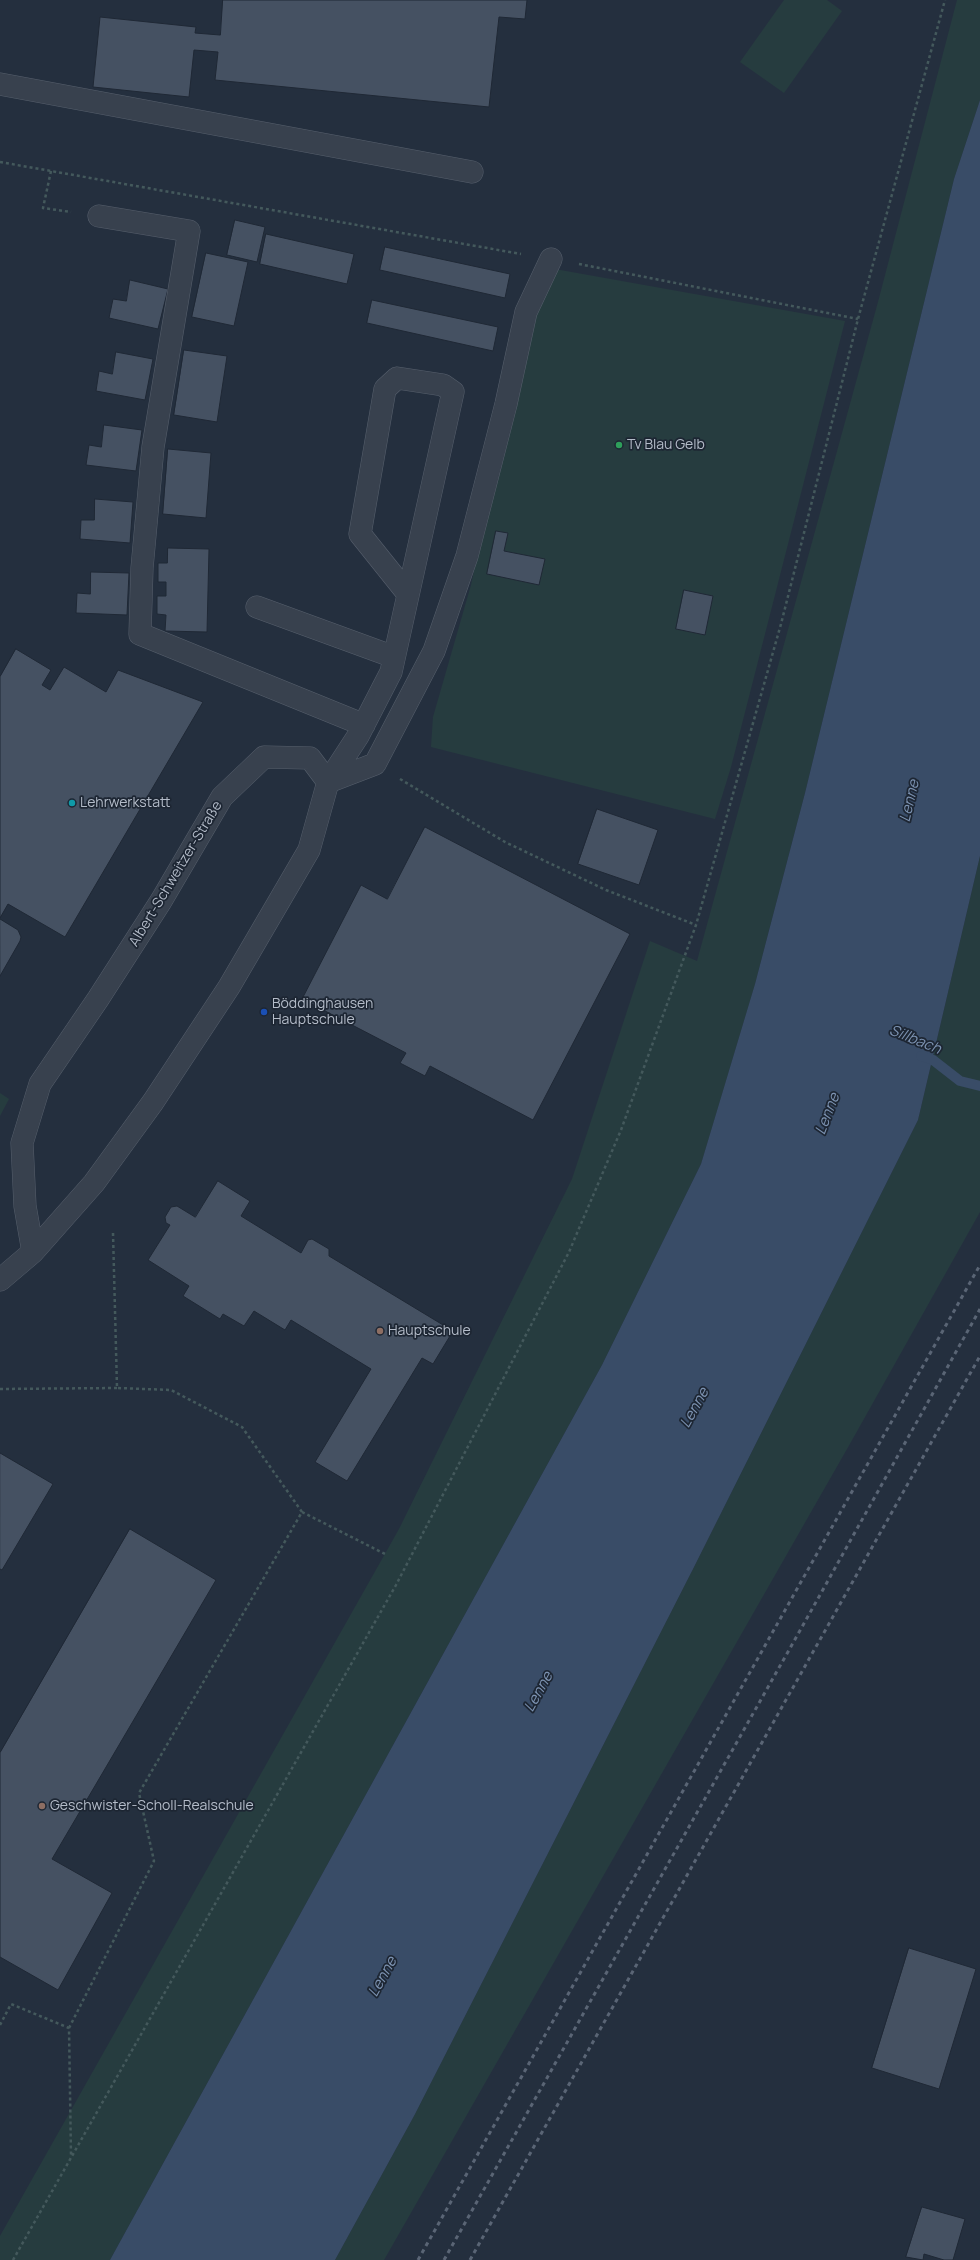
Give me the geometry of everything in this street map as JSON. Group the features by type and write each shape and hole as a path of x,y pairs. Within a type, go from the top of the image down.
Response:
{"lane":[{"path":"0,84 472,172"},
{"path":"99,216 189,231 153,447 142,568 140,634 364,724"},
{"path":"328,782 375,764 434,652 467,556 506,404 526,312 551,259"},
{"path":"0,1280 34,1252 94,1183 153,1102 229,987 309,850 328,782 364,724 391,672 453,392 443,385 397,378 385,389 360,534 408,594"},
{"path":"257,607 394,657"},
{"name":"Albert-Schweitzer-Straße","path":"34,1252 25,1206 22,1143 40,1084 140,933 222,798 264,757 310,758 328,782"}],"path":[{"path":"13,2260 396,1585 569,1252 621,1130 696,925 781,624 858,318 944,0"},
{"path":"0,162 551,259 858,318"},
{"path":"43,208 51,171"},
{"path":"375,764 505,842 606,890 696,925"},
{"path":"112,1233 117,1388"},
{"path":"0,1389 117,1388 171,1390 242,1427 302,1512 385,1554"},
{"path":"71,2156 69,2028 154,1861 139,1793 302,1512"},
{"path":"0,2025 11,2004 69,2028"}],"green space":[{"path":"784,0 827,0 842,11 784,93 740,62"},
{"path":"957,0 980,0 980,100 954,179 805,793 755,984 701,1164 602,1365 110,2260 0,2260 0,2236 399,1529 572,1179 650,941 697,961 878,302"},
{"name":"Tv Blau Gelb","path":"538,266 845,321 731,767 715,819 431,747 433,717 471,585"},
{"path":"980,856 980,1212 851,1442 384,2260 335,2260 414,2116 692,1571 918,1120"},
{"path":"0,1093 9,1099 0,1116"}],"water":[{"name":"Lenne","path":"980,100 980,856 918,1120 692,1571 414,2116 335,2260 110,2260 602,1365 701,1164 755,984 805,793 954,179"}],"building":[{"path":"223,0 527,0 525,19 499,17 489,107 215,80 218,52 194,50 189,97 93,87 100,17 196,27 195,33 220,35"},
{"path":"235,220 265,227 257,262 227,255"},
{"path":"266,234 354,254 347,284 260,264"},
{"path":"385,247 510,274 505,298 380,270"},
{"path":"206,253 248,262 234,326 192,317"},
{"path":"130,280 168,289 158,329 109,318 113,299 126,301"},
{"path":"372,300 498,327 493,351 367,323"},
{"path":"184,350 227,356 217,422 174,415"},
{"path":"116,352 153,359 145,400 96,391 99,371 112,374"},
{"path":"104,425 142,430 136,471 86,465 89,445 101,447"},
{"path":"168,449 211,453 206,518 163,514"},
{"path":"95,499 133,502 130,543 80,539 81,520 94,520"},
{"path":"496,531 508,533 504,551 545,559 539,585 487,574"},
{"path":"168,548 209,549 207,632 165,631 166,615 157,614 157,596 166,596 166,582 158,582 158,563 167,563"},
{"path":"91,572 129,573 127,615 76,613 77,593 90,594"},
{"path":"684,590 713,596 705,635 676,629"},
{"name":"Lehrwerkstatt","path":"16,649 51,670 42,685 50,690 64,667 106,692 118,670 203,702 65,937 8,904 0,918 0,677"},
{"path":"597,809 658,830 639,885 578,864"},
{"path":"425,827 630,934 533,1120 430,1066 425,1076 400,1063 406,1053 302,999 361,885 387,899"},
{"path":"0,919 18,930 21,937 0,976"},
{"name":"Hauptschule","path":"218,1181 250,1201 241,1216 301,1253 308,1240 312,1239 329,1249 329,1256 453,1331 433,1364 422,1358 347,1481 315,1462 371,1369 291,1320 285,1330 254,1311 244,1326 223,1314 220,1319 183,1296 189,1286 148,1260 170,1225 166,1223 165,1217 171,1207 177,1206 195,1217"},
{"path":"0,1453 53,1484 2,1570 0,1569"},
{"name":"Geschwister-Scholl-Realschule","path":"130,1529 216,1580 52,1859 112,1893 58,1990 0,1957 0,1753"},
{"path":"909,1948 976,1969 939,2089 872,2068"},
{"path":"922,2207 965,2219 953,2260 944,2260 924,2254 923,2260 906,2257"}],"waterway":[{"name":"Sillbach","path":"921,1056 933,1060 960,1081 980,1086"}],"railway":[{"path":"418,2260 980,1265"},
{"path":"444,2260 980,1309"},
{"path":"470,2260 980,1356"}],"place":[{"name":"Tv Blau Gelb","path":"619,445"},
{"name":"Lehrwerkstatt","path":"72,803"},
{"name":"Böddinghausen Hauptschule","path":"264,1012"},
{"name":"Hauptschule","path":"380,1331"},
{"name":"Geschwister-Scholl-Realschule","path":"42,1806"}]}
